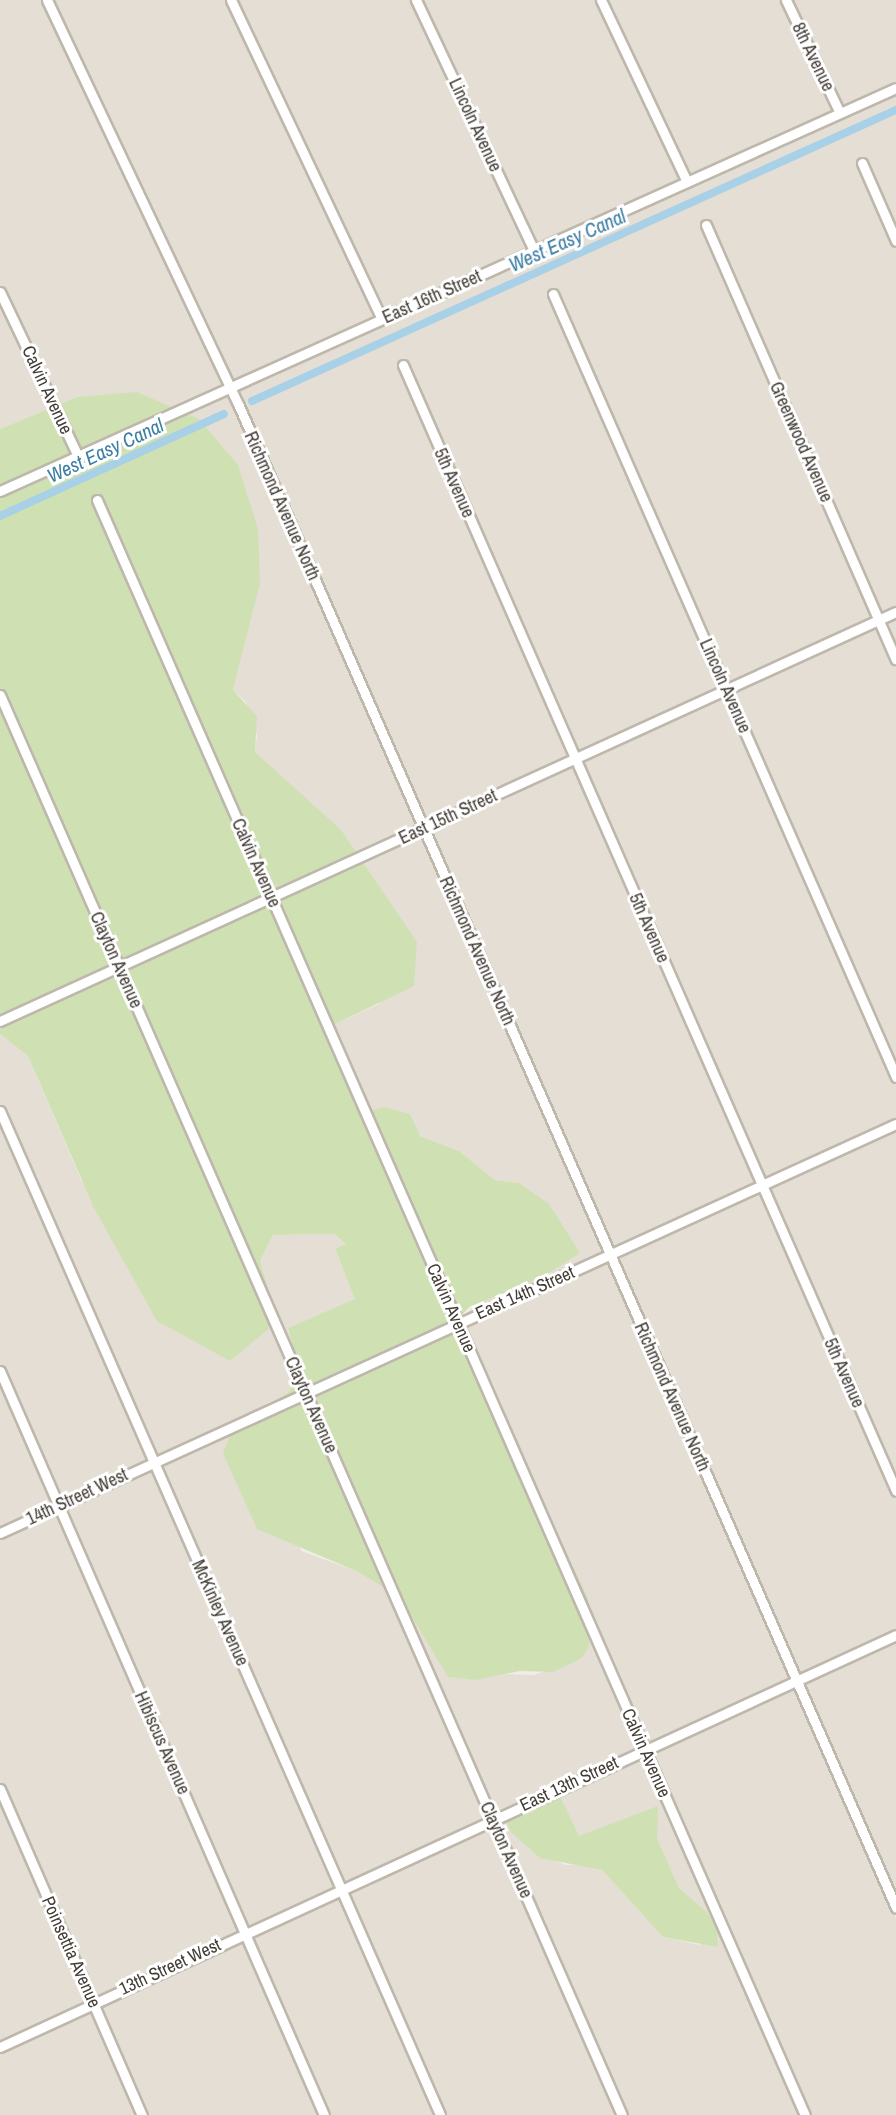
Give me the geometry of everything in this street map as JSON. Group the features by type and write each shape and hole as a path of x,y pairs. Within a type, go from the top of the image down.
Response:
{"street":[{"name":"Richmond Avenue North","path":"47,0 230,388 896,1908"},
{"path":"231,0 382,320"},
{"name":"Lincoln Avenue","path":"416,0 534,251"},
{"path":"601,0 687,182"},
{"name":"8th Avenue","path":"786,0 840,113"},
{"name":"East 16th Street","path":"0,491 896,88"},
{"path":"862,163 896,241"},
{"name":"Greenwood Avenue","path":"706,225 896,659"},
{"name":"Calvin Avenue","path":"0,292 78,456"},
{"name":"Lincoln Avenue","path":"553,294 896,1077"},
{"name":"5th Avenue","path":"403,365 896,1491"},
{"name":"Calvin Avenue","path":"97,500 805,2115"},
{"name":"East 15th Street","path":"0,1021 896,612"},
{"name":"Clayton Avenue","path":"0,695 622,2115"},
{"name":"McKinley Avenue","path":"0,1111 440,2115"},
{"name":"East 14th Street","path":"154,1462 896,1124"},
{"name":"Hibiscus Avenue","path":"0,1371 324,2115"},
{"name":"14th Street West","path":"0,1533 154,1462"},
{"name":"East 13th Street","path":"341,1889 896,1635"},
{"name":"Poinsettia Avenue","path":"0,1789 142,2115"},
{"name":"13th Street West","path":"0,2047 341,1889"}],"shaded area":[{"path":"0,0 42,0 232,403 896,1918 896,2115 0,2115 0,1034 28,1056 82,1182 278,1321 260,1261 273,1235 334,1234 346,1244 335,1250 356,1299 288,1328 298,1367 289,1392 261,1407 301,1551 356,1571 400,1597 423,1633 499,1674 534,1675 582,1658 590,1626 456,1321 483,1301 519,1183 495,1180 459,1151 420,1136 384,1107 371,1112 333,1025 379,1004 417,942 307,801 255,752 257,735 246,702 233,690 242,651 77,397 0,429","holes":["560,1796 578,1836 657,1838 679,1888 707,1912 700,1945 663,1937 602,1870 592,1864 565,1865 529,1849 527,1843"]},
{"path":"51,0 896,0 896,1898 240,399"}],"green space":[{"path":"137,392 199,419 238,465 258,529 260,583 233,690 257,716 255,752 341,830 417,942 414,986 333,1025 370,1111 384,1107 410,1114 420,1136 459,1151 495,1180 519,1183 549,1204 580,1253 541,1278 469,1307 456,1322 588,1598 589,1646 582,1658 553,1672 520,1671 475,1680 448,1677 400,1597 356,1571 257,1529 223,1453 235,1423 289,1392 298,1367 288,1328 355,1299 335,1249 346,1244 334,1234 273,1235 260,1261 278,1321 230,1361 157,1321 94,1208 28,1056 0,1034 0,429 77,397"},
{"path":"560,1796 579,1836 658,1806 657,1838 679,1888 707,1912 717,1929 718,1947 663,1937 602,1870 540,1858 512,1833 505,1820"}],"waterway":[{"name":"West Easy Canal","path":"252,401 896,110"},
{"name":"West Easy Canal","path":"0,516 224,414"}]}
